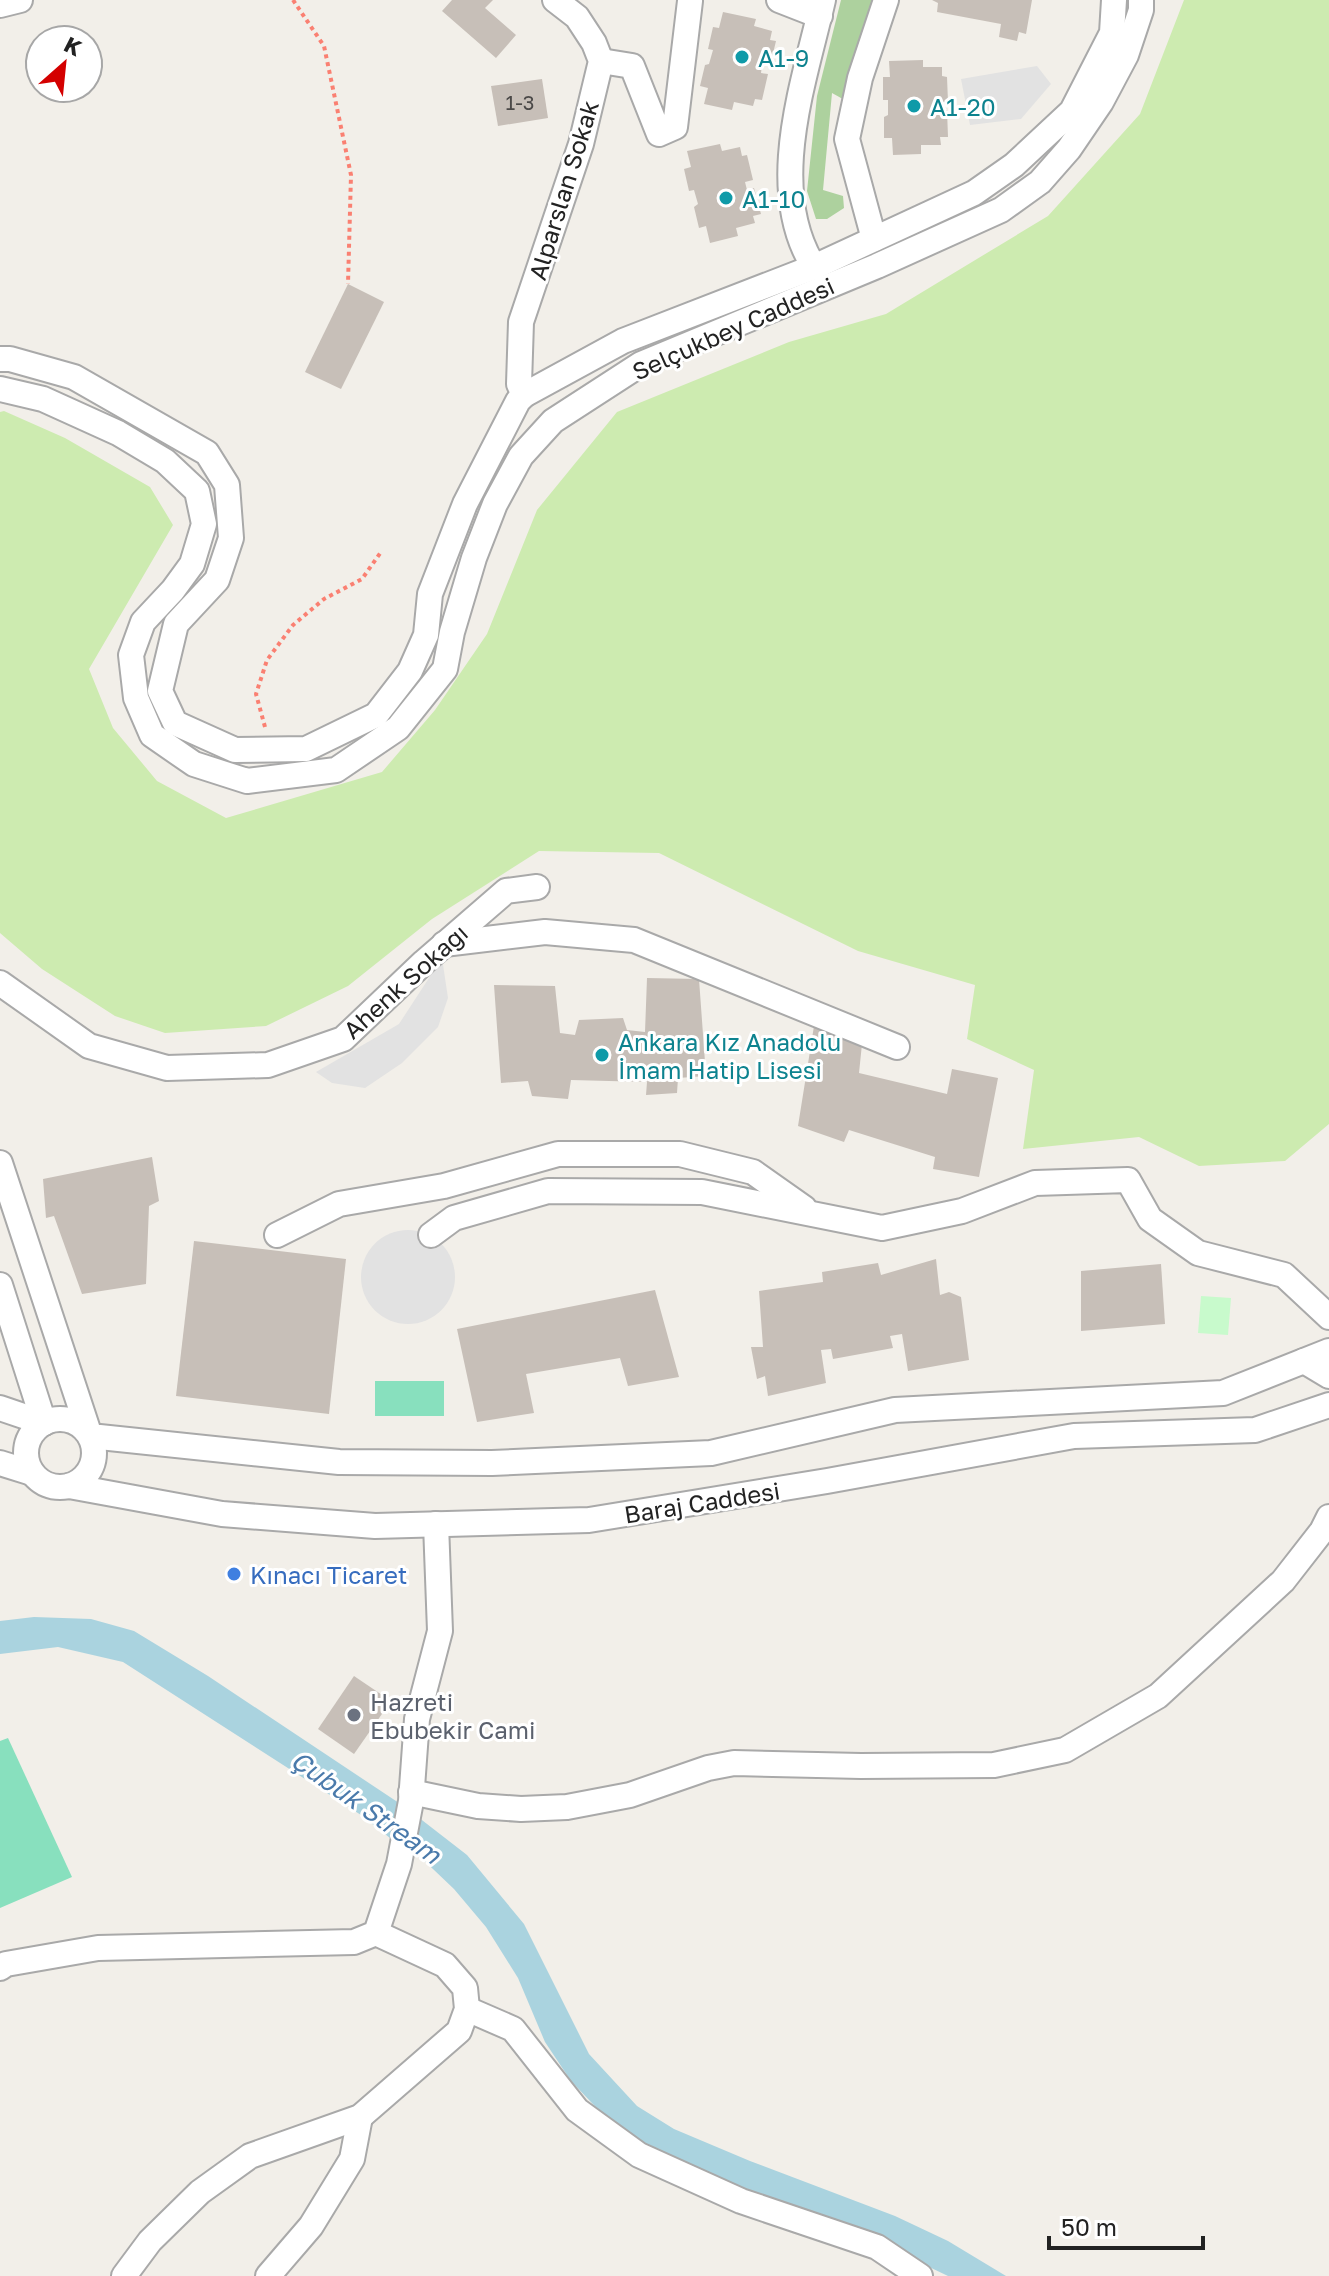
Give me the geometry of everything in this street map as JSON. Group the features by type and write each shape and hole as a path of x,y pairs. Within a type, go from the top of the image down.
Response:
{"street":[{"path":"0,5 20,0"},
{"path":"555,0 577,17 594,43 601,61 632,66 659,134 675,127 690,1"},
{"path":"779,0 822,8 796,104 790,184 802,247 814,267"},
{"path":"874,239 847,139 860,78 886,0"},
{"name":"Selçukbey Caddesi","path":"524,395 623,341 814,267 974,193 1014,165 1072,111 1112,33 1114,0"},
{"name":"Selçukbey Caddesi","path":"0,389 43,399 118,433 165,461 197,491 204,524 192,564 143,622 131,655 136,698 152,735 194,764 247,781 336,770 398,728 445,669 452,632 474,558 495,504 521,456 553,421 641,364 905,254 1001,210 1040,182 1069,149 1101,102 1126,55 1141,10 1141,0"},
{"name":"Alparslan Sokak","path":"524,395 519,384 521,322 581,144 601,61"},
{"path":"0,359 74,377 207,453 227,485 231,538 217,580 176,624 160,691 175,723 235,750 306,749 376,715 410,671 426,635 430,594 465,504 518,401 524,395"},
{"name":"Ahenk Sokağı","path":"0,983 89,1046 167,1068 268,1065 343,1039 444,944 506,891 537,887"},
{"path":"444,944 545,932 634,940 897,1047"},
{"path":"277,1235 339,1204 444,1186 558,1154 680,1154 753,1172 812,1214"},
{"path":"0,1163 95,1456 87,1475 69,1486 53,1487 32,1473 0,1463"},
{"path":"431,1235 454,1218 548,1191 702,1192 882,1228 962,1211 1035,1183 1128,1180 1150,1219 1198,1253 1284,1275 1329,1317"},
{"path":"0,1285 44,1423"},
{"name":"Baraj Caddesi","path":"90,1436 339,1462 492,1463 711,1453 895,1410 1223,1393 1329,1351"},
{"path":"1304,1361 1329,1376"},
{"name":"Baraj Caddesi","path":"69,1486 222,1514 375,1526 589,1520 1074,1436 1255,1430 1329,1405"},
{"path":"0,1408 44,1423 65,1419 75,1422 90,1436"},
{"path":"32,1473 26,1451 29,1440 44,1423"},
{"path":"411,1797 478,1806 552,1808 630,1795 708,1768 734,1763 994,1765 1065,1750 1158,1696 1283,1581 1322,1531 1329,1517"},
{"path":"376,1933 399,1864 411,1797 417,1719 440,1631 436,1524"},
{"path":"0,1968 6,1964 98,1948 354,1942 376,1933 445,1965 465,1988 467,2009 459,2031 360,2117 250,2156 200,2192 150,2241 124,2276"},
{"path":"467,2009 513,2029 577,2110 639,2155 741,2201 877,2247 895,2269 920,2276"},
{"path":"268,2276 311,2226 352,2159 360,2117"}],"path":[{"path":"293,0 324,46 351,175 348,284"},
{"path":"274,749 256,694 267,660 293,625 324,599 362,579 381,552"}],"green space":[{"path":"841,0 886,0 850,103 832,93 823,190 843,196 844,208 827,219 816,219 807,191 817,96"},
{"path":"1184,0 1329,0 1329,1124 1285,1161 1199,1166 1139,1137 1023,1149 1034,1070 967,1039 975,985 858,951 659,853 539,851 432,919 348,986 266,1026 165,1033 115,1016 42,969 0,933 0,412 4,411 65,438 150,487 173,525 89,669 113,728 157,781 226,818 382,772 435,710 487,634 537,510 617,412 789,342 886,314 1048,216 1140,114"},
{"path":"1201,1296 1231,1298 1228,1335 1198,1333"},
{"path":"375,1381 444,1381 444,1416 375,1416"},
{"path":"8,1738 72,1877 0,1908 0,1741"}],"shaded area":[{"path":"1037,66 1051,84 1021,119 970,125 961,79"},
{"path":"442,958 448,998 438,1027 402,1063 365,1088 332,1083 316,1072 399,1024"},
{"path":"408,1230 426,1234 441,1244 451,1259 455,1277 451,1295 441,1310 426,1320 408,1324 390,1320 375,1310 365,1295 361,1277 365,1259 375,1244 390,1234"}],"water":[{"name":"Çubuk Stream","path":"34,1617 91,1619 134,1631 208,1676 399,1803 390,1838 361,1815 123,1662 58,1647 0,1654 0,1621"},
{"path":"418,1817 467,1855 524,1924 589,2054 637,2106 674,2129 895,2216 948,2241 1006,2276 948,2276 858,2233 667,2159 609,2121 571,2081 545,2042 518,1978 486,1927 454,1889 413,1850"}],"building":[{"path":"452,0 493,0 485,8 516,35 496,58 442,11"},
{"path":"932,0 1032,0 1026,34 1019,32 1017,41 999,37 1001,24 937,12 938,3"},
{"name":"A1-9","path":"723,12 756,19 754,26 772,31 770,40 776,41 770,66 762,65 761,73 768,74 762,100 755,99 753,106 734,102 732,110 704,104 708,88 700,86 705,65 709,64 713,50 708,49 713,27 719,28"},
{"name":"A1-20","path":"923,60 923,67 942,67 942,76 947,77 948,102 940,102 940,111 947,110 948,137 940,137 941,145 921,145 921,154 893,155 892,138 884,138 888,100 883,100 883,77 890,77 889,61"},
{"path":"542,79 548,118 498,126 491,86"},
{"name":"A1-10","path":"720,144 722,151 740,147 742,156 747,155 753,180 745,182 747,190 754,188 761,214 753,216 755,223 736,228 738,236 710,243 706,226 699,228 694,207 698,204 694,190 689,191 684,169 691,167 687,151"},
{"path":"348,284 384,302 341,389 305,372"},
{"name":"Ankara Kız Anadolu İmam Hatip Lisesi","path":"647,978 699,979 706,1076 678,1078 677,1093 646,1095 647,1082 571,1080 568,1099 532,1096 528,1081 501,1083 494,985 555,986 560,1033 575,1035 579,1020 623,1018 627,1030 645,1032"},
{"path":"814,1026 862,1044 859,1073 947,1094 952,1069 998,1078 979,1177 933,1169 935,1157 849,1130 844,1142 798,1126"},
{"path":"152,1157 159,1201 149,1206 146,1284 82,1294 54,1216 46,1218 43,1179"},
{"path":"194,1241 346,1259 329,1414 176,1396"},
{"path":"936,1259 940,1295 949,1292 961,1297 969,1360 908,1371 902,1334 890,1336 893,1348 833,1359 831,1349 821,1350 826,1383 768,1396 765,1376 757,1379 751,1347 763,1347 759,1291 823,1282 822,1272 878,1263 881,1275"},
{"path":"1161,1264 1165,1324 1081,1331 1081,1271"},
{"path":"655,1290 679,1377 628,1386 620,1358 526,1374 534,1413 477,1422 457,1329"},
{"name":"Hazreti Ebubekir Cami","path":"354,1676 391,1701 354,1754 318,1729"}],"place":[{"name":"A1-9","path":"742,57"},
{"name":"A1-20","path":"914,106"},
{"name":"A1-10","path":"726,198"},
{"name":"Ankara Kız Anadolu İmam Hatip Lisesi","path":"602,1055"},
{"name":"Kınacı Ticaret","path":"234,1574"},
{"name":"Hazreti Ebubekir Cami","path":"354,1715"}]}
